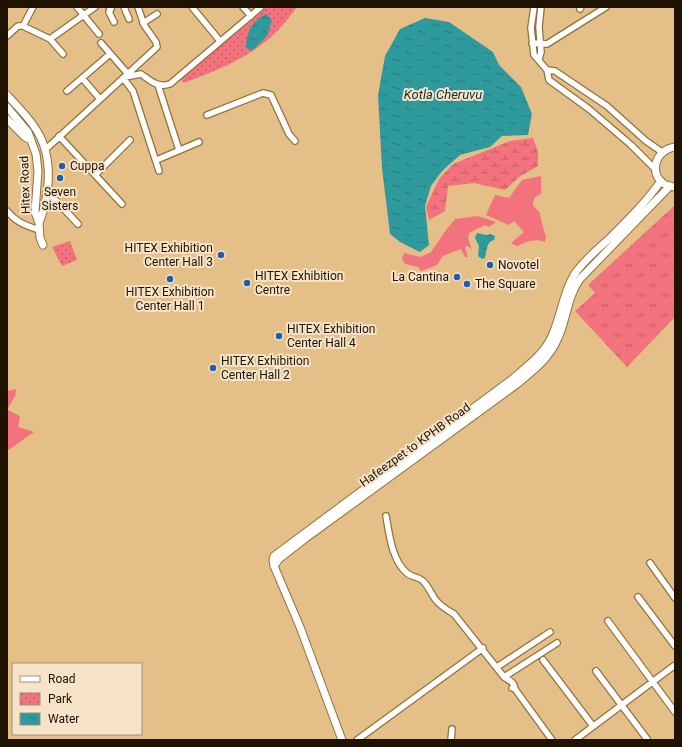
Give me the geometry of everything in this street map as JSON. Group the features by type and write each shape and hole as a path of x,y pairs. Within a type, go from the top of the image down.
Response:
{"main road":[{"name":"Hitex Road","path":"7,95 31,122 46,148 49,169 44,212 39,227"},
{"name":"Hitex Road","path":"7,107 28,132 36,154 38,171 35,212 40,238 43,245"},
{"path":"7,119 24,137 31,140"},
{"path":"342,740 300,627 274,566 274,558 283,549 511,380 542,353 552,337 566,290 575,274 646,201 661,181 656,170 658,157 668,148 675,147"},
{"name":"Hafeezpet to KPHB Road","path":"274,566 279,559 306,538 517,384 540,365 550,353 558,339 571,297 580,279 672,187 661,181"}],"street":[{"path":"77,7 100,34"},
{"path":"50,39 95,7"},
{"path":"109,7 109,12 114,22"},
{"path":"124,7 129,19"},
{"path":"46,148 157,46 143,23 138,7"},
{"path":"192,7 220,41"},
{"path":"243,7 251,16"},
{"path":"125,76 141,74 158,85 162,86 170,84 261,7"},
{"path":"534,7 531,28 534,55 547,70 549,80 589,109 656,170"},
{"path":"539,59 541,52 539,27 541,7"},
{"path":"532,44 547,44 606,7"},
{"path":"7,36 20,26 28,12"},
{"path":"143,23 157,14"},
{"path":"20,26 50,39 62,54"},
{"path":"101,43 125,76 133,90 159,171"},
{"path":"67,92 110,54"},
{"path":"547,70 555,71 607,106 646,141 662,152"},
{"path":"82,78 100,99"},
{"path":"158,85 179,150"},
{"path":"207,114 267,93 271,95 289,134 295,141"},
{"path":"59,136 122,204"},
{"path":"95,175 130,140"},
{"path":"159,159 199,142"},
{"path":"47,191 78,224"},
{"path":"7,211 17,221 26,226 39,227"},
{"path":"386,516 390,541 404,570 414,577 422,580 436,600 444,608 454,614 505,677 510,679 515,689 552,740"},
{"path":"650,562 675,598"},
{"path":"638,597 675,646"},
{"path":"608,621 675,712"},
{"path":"497,667 550,632"},
{"path":"505,677 557,643"},
{"path":"357,740 483,648"},
{"path":"543,660 593,726"},
{"path":"575,740 675,665"},
{"path":"596,671 647,739"},
{"path":"451,740 452,729"}],"green space":[{"path":"267,7 297,7 275,34 251,52 218,69 183,83 181,79"},
{"path":"533,138 538,151 538,166 519,177 505,190 474,183 448,186 445,211 429,220 426,207 439,179 453,164 510,141"},
{"path":"541,176 541,194 535,198 533,205 540,213 546,237 545,242 535,240 517,246 511,243 524,232 514,221 509,225 486,215 495,195 509,198 522,180"},
{"path":"675,205 675,317 627,367 575,311 595,293 588,285"},
{"path":"478,216 496,222 489,227 485,225 469,233 468,238 472,250 468,246 465,247 468,257 465,257 461,249 443,256 437,265 421,271 418,267 405,264 402,259 404,253 420,257 431,252 455,219"},
{"path":"70,241 77,260 62,266 52,247"},
{"path":"16,389 15,396 7,410 7,391"},
{"path":"8,410 20,416 18,427 34,432 7,451"}],"water":[{"path":"266,14 272,20 267,36 253,50 246,48 247,37 251,28 257,20"},
{"name":"Kotla Cheruvu","path":"425,18 449,22 493,52 499,65 521,87 532,114 528,135 502,136 490,147 460,155 442,171 431,186 425,206 429,245 420,252 400,242 390,234 382,168 378,95 385,56 400,29"},
{"path":"477,233 486,235 491,234 495,236 494,240 488,245 485,258 482,259 478,256 479,246 475,238"}],"place":[{"name":"Cuppa","path":"62,166"},
{"name":"Seven Sisters","path":"60,178"},
{"name":"HITEX Exhibition Center Hall 3","path":"221,255"},
{"name":"Novotel","path":"490,265"},
{"name":"La Cantina","path":"457,277"},
{"name":"HITEX Exhibition Center Hall 1","path":"170,279"},
{"name":"HITEX Exhibition Centre","path":"247,283"},
{"name":"The Square","path":"467,284"},
{"name":"HITEX Exhibition Center Hall 4","path":"279,336"},
{"name":"HITEX Exhibition Center Hall 2","path":"213,368"}]}
